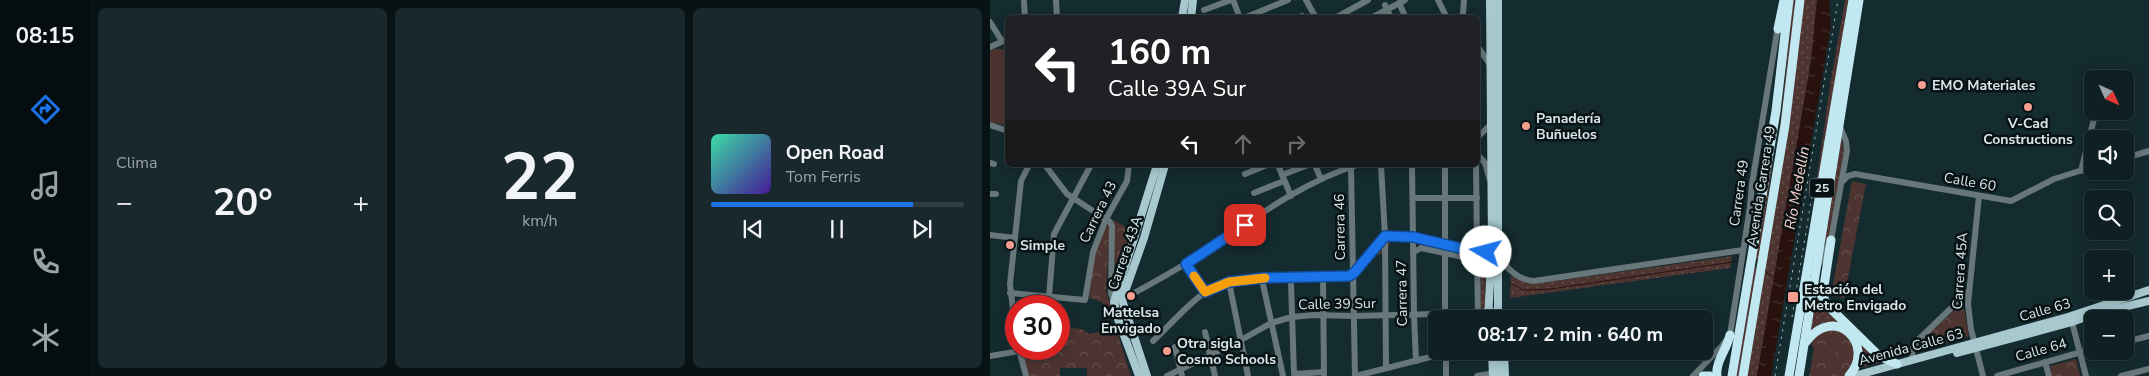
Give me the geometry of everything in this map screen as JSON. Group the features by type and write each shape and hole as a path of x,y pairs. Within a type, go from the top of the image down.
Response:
{"highway":[{"path":"1778,29 1784,0"},
{"name":"Avenida Carrera 49","path":"1732,376 1746,255 1776,111 1789,0"},
{"name":"Avenida Carrera 49","path":"1743,376 1791,86 1800,0"},
{"name":"25","path":"1799,376 1840,127 1855,2"},
{"name":"25","path":"1790,376 1855,2"},
{"path":"1776,111 1776,174"},
{"path":"1824,300 1824,286 1831,240"},
{"path":"1815,284 1824,300 1880,356 1897,364"},
{"path":"1805,344 1815,331 1823,327 1835,326 1845,330 1857,344 1859,354 1849,376"},
{"path":"1717,376 1718,365 1730,336"},
{"path":"1703,376 1710,376"}],"main road":[{"path":"1182,15 1185,0"},
{"path":"1190,15 1193,0"},
{"path":"1490,0 1492,184 1490,310"},
{"path":"1498,0 1498,255 1502,310"},
{"path":"1491,137 1496,139 1498,155"},
{"name":"Carrera 43A","path":"1139,376 1118,318 1118,301 1156,167"},
{"name":"Carrera 43A","path":"1147,376 1118,301 1144,238 1164,167"},
{"path":"1491,269 1495,270 1499,275 1498,310"},
{"name":"Calle 63","path":"1975,346 2149,290"},
{"path":"2105,310 2149,296"},
{"name":"Calle 63","path":"2111,310 2149,301"},
{"name":"Calle 63","path":"1975,346 2084,318"},
{"name":"Avenida Calle 63","path":"1854,376 1912,360 1975,346"},
{"name":"Avenida Calle 63","path":"1873,376 1975,346"},
{"path":"1490,360 1490,375"},
{"path":"1499,360 1499,376"},
{"path":"1504,360 1505,376"}],"street":[{"path":"1056,0 1057,15"},
{"path":"1204,10 1232,0 1239,15"},
{"path":"1251,15 1288,0"},
{"path":"1306,0 1314,15"},
{"path":"1340,15 1368,0"},
{"path":"1438,0 1446,15"},
{"path":"1462,15 1464,0"},
{"name":"Carrera 49","path":"1746,255 1752,184 1778,29 1780,0"},
{"path":"1376,15 1402,1 1405,15"},
{"path":"1024,2 1025,15"},
{"path":"1386,8 1390,15"},
{"path":"990,22 1005,40 990,47"},
{"path":"1480,50 1491,66"},
{"path":"1480,136 1498,116"},
{"path":"2081,171 2094,120"},
{"path":"990,126 1005,129"},
{"path":"1818,267 1831,240 1847,146 1840,127"},
{"path":"2134,155 2149,151"},
{"path":"1480,157 1485,163 1492,184"},
{"path":"1028,167 1021,181 1010,293 1029,295"},
{"path":"1047,167 1072,199 1106,219"},
{"path":"1048,295 1054,234 1090,167"},
{"name":"Carrera 43","path":"1070,299 1085,300 1090,258 1106,219 1127,181 1129,167"},
{"path":"1245,174 1262,167"},
{"path":"1279,167 1291,196"},
{"path":"1254,193 1304,167"},
{"path":"1316,167 1321,179"},
{"path":"1118,301 1186,264 1291,196 1321,179 1351,167"},
{"name":"Carrera 46","path":"1354,167 1355,376"},
{"path":"1381,167 1385,236 1386,368"},
{"name":"Carrera 47","path":"1412,167 1416,360"},
{"path":"1444,167 1445,310"},
{"path":"1476,167 1478,310"},
{"name":"Calle 60","path":"1841,183 1848,176 1855,174 2010,201 2054,179 2084,170"},
{"name":"Carrera 45A","path":"1978,196 1968,292 1968,315 1983,376"},
{"path":"1414,198 1477,198"},
{"name":"Carrera 43A","path":"1106,219 1112,226 1111,293 1118,301"},
{"path":"990,235 1015,238"},
{"path":"1385,236 1413,237 1477,252 1484,252 1492,248"},
{"path":"1153,340 1205,292 1229,282 1262,278 1349,276 1354,273 1385,236"},
{"path":"1414,252 1421,248 1478,260"},
{"path":"1498,255 1511,272 1521,278 1534,281 1746,255"},
{"path":"1186,264 1205,292"},
{"path":"1692,376 1730,336 1745,267"},
{"path":"1499,275 1511,272"},
{"path":"1291,284 1294,374 1324,374 1323,277"},
{"path":"1229,282 1248,376"},
{"path":"1263,284 1283,376"},
{"path":"1912,360 1913,347 1917,341 1968,292"},
{"name":"Calle 39 Sur","path":"1167,376 1181,373 1210,355 1271,323 1292,317 1323,315 1428,315"},
{"path":"2072,322 2086,376"},
{"path":"1205,332 1215,376"},
{"path":"2134,340 2149,336"},
{"path":"1175,347 1181,373"},
{"name":"Calle 64","path":"1997,376 2016,373 2045,362 2084,351"},
{"path":"990,356 1005,353"},
{"path":"1355,376 1428,357"},
{"path":"1022,360 1026,376"},
{"path":"1446,360 1446,376"},
{"path":"2045,362 2049,376"},
{"path":"2125,375 2149,368"},
{"path":"1477,376 1490,375"}],"green space":[{"path":"1793,0 1796,0 1791,57 1778,146"},
{"path":"1803,0 1817,0 1811,61 1757,376 1746,376 1788,127"},
{"path":"1845,0 1849,0 1810,227 1830,85"},
{"path":"993,49 1005,49 1005,126 990,122 990,51"},
{"path":"1841,137 1844,152 1829,238 1824,245"},
{"path":"1774,154 1759,260 1754,259"},
{"path":"1852,181 1866,184 1844,298 1831,296"},
{"path":"1113,220 1130,229 1121,265 1115,264"},
{"path":"1106,224 1110,225 1106,291 1111,306 1107,307 1100,301 1089,298 1092,261"},
{"path":"1386,237 1475,251 1474,259 1408,242 1390,242 1388,253 1376,255 1358,275 1356,270"},
{"path":"1732,256 1730,268 1510,298 1511,276 1524,282 1535,284"},
{"path":"1481,260 1486,260 1485,308 1481,308"},
{"path":"1753,267 1758,268 1740,376 1736,376"},
{"path":"1817,296 1882,362 1857,369 1860,351 1857,340 1832,322 1823,323 1810,332"},
{"path":"1963,303 1969,336 1916,351 1918,343"},
{"path":"1070,328 1082,329 1089,334 1116,328 1131,376 1087,376 1087,368 1060,368 1060,376 1028,376 1024,360 1070,360"},
{"path":"1823,329 1837,330 1849,339 1856,356 1846,376 1809,376 1814,349 1811,344 1816,335"},
{"path":"1827,339 1836,339 1836,356 1827,356"},
{"path":"2076,359 2080,376 2052,376 2050,366"}],"water":[{"name":"Río Medellín","path":"1817,0 1829,0 1831,26 1771,376 1757,376 1811,61"}],"waterway":[{"path":"1509,282 1523,290 1551,289 1739,261"},
{"path":"1765,271 1775,279"}],"railway":[{"path":"1775,376 1838,0"},
{"path":"1792,317 1813,189"}],"slow traffic":[{"path":"1194,276 1205,292 1229,282 1265,278"}],"place":[{"name":"EMO Materiales","path":"1922,85"},
{"name":"V-Cad Constructions","path":"2028,107"},
{"name":"Panadería Buñuelos","path":"1526,126"},
{"name":"Simple","path":"1010,245"},
{"name":"Mattelsa Envigado","path":"1131,296"},
{"name":"Estación del Metro Envigado","path":"1793,297"},
{"name":"Otra sigla Cosmo Schools","path":"1167,351"}],"route":[{"path":"1245,225 1186,264 1205,292 1229,282 1262,278 1349,276 1354,273 1385,236 1413,237 1477,252 1486,252"}]}
